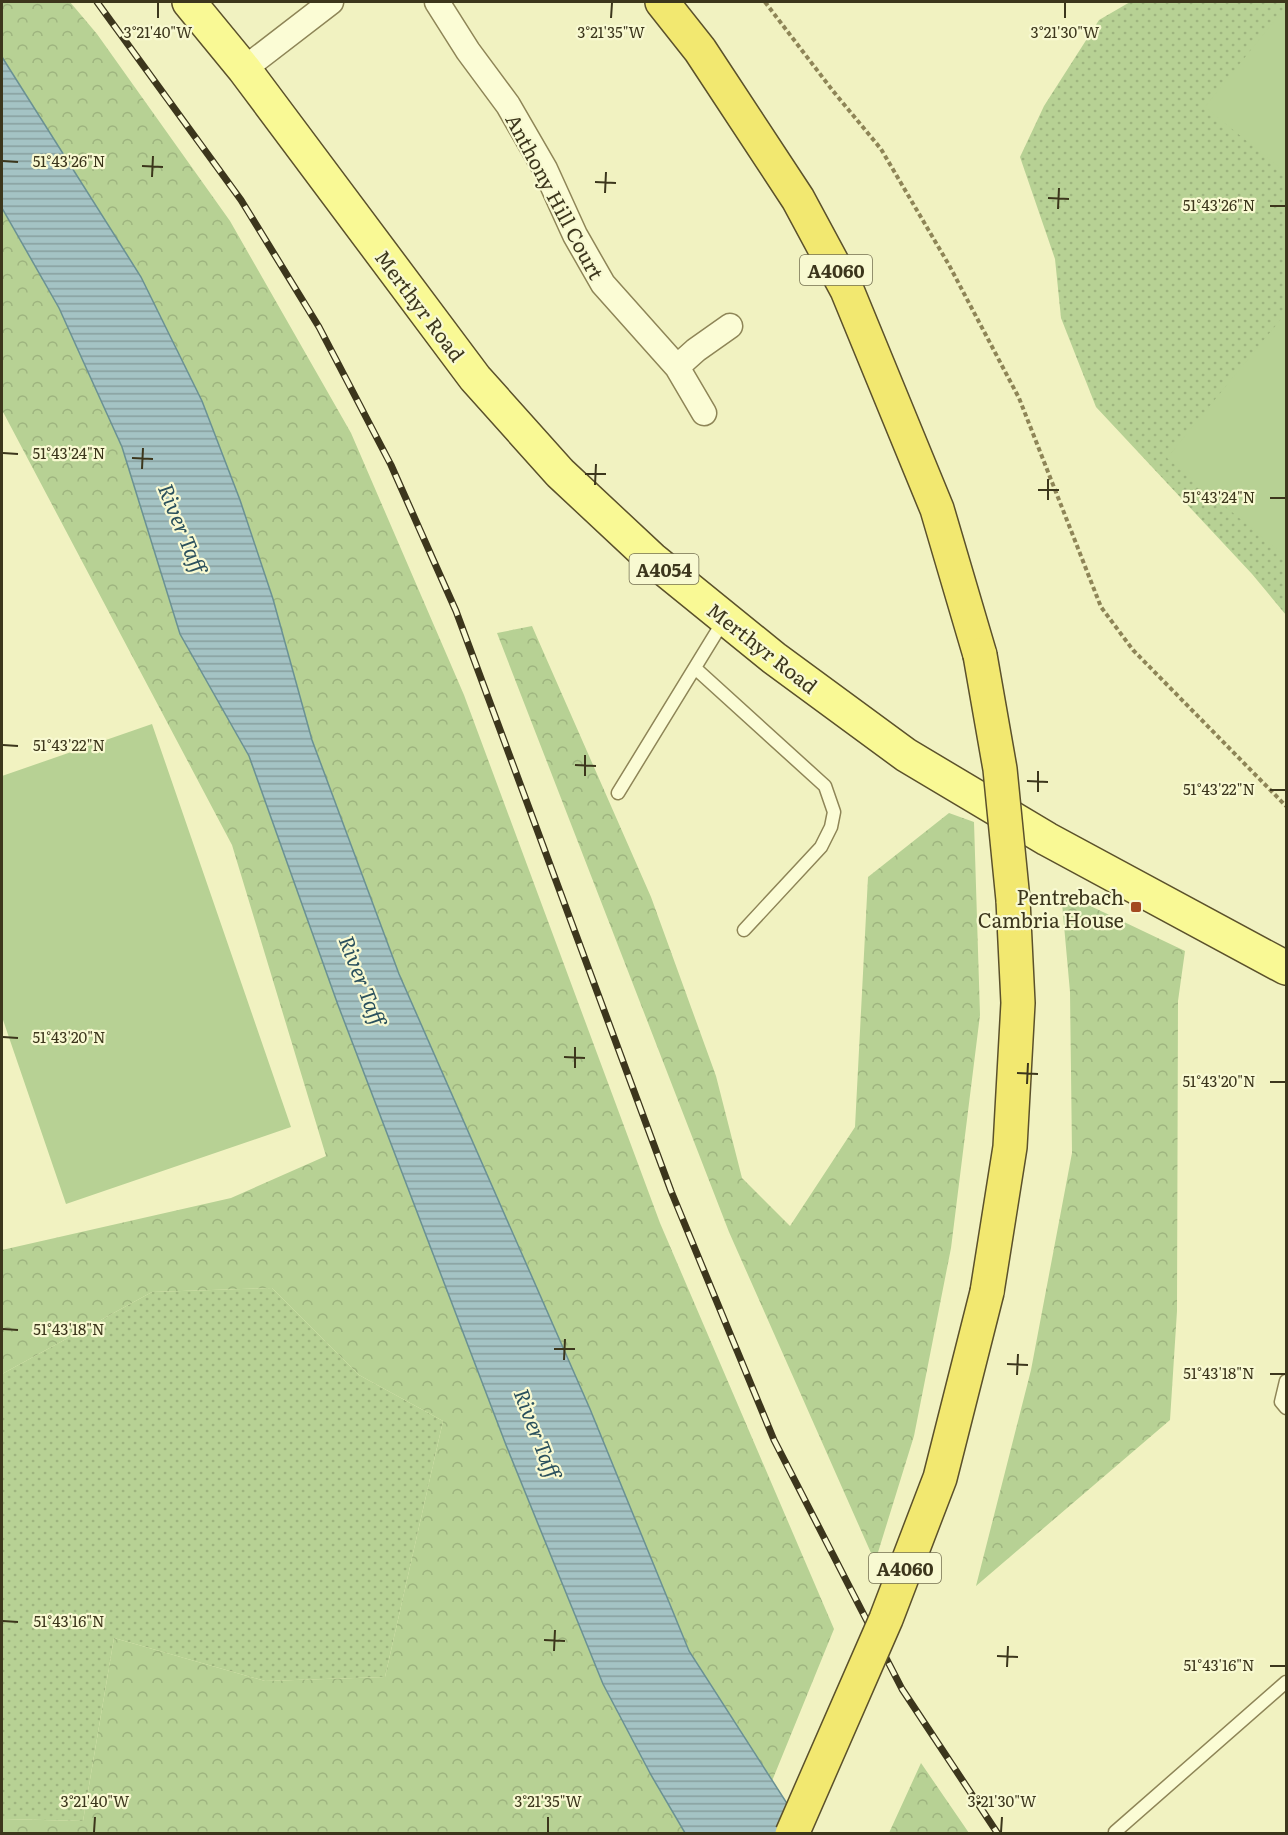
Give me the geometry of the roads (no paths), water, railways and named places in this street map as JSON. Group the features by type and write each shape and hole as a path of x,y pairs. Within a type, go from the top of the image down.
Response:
{"highway":[{"name":"A4060","path":"662,2 700,50 792,189 847,290 937,509 980,655 1000,769 1013,900 1018,1003 1010,1147 987,1292 940,1478 886,1619 792,1833"}],"main road":[{"name":"Merthyr Road","path":"189,2 244,69 475,378 560,472 652,559 774,658 906,755 1057,844 1287,968"}],"street":[{"path":"244,69 331,2"},
{"name":"Anthony Hill Court","path":"437,2 468,51 508,105 545,169 575,235 603,284 677,367 704,413"},
{"path":"677,367 696,350 730,326"}],"lane":[{"path":"618,793 725,619"},
{"path":"695,668 825,786 834,812 831,827 821,847 744,930"},
{"path":"1287,1381 1281,1402 1287,1408"},
{"path":"1115,1832 1287,1682"}],"water":[{"name":"River Taff","path":"2,57 141,277 202,401 240,500 273,599 312,740 399,974 590,1409 689,1651 806,1833 685,1833 651,1775 603,1684 506,1445 338,1005 249,756 180,634 122,447 59,308 2,208"}],"railway":[{"path":"97,2 241,200 319,327 391,465 456,611 671,1191 774,1440 902,1689 998,1834"}],"place":[{"name":"Pentrebach Cambria House","path":"1136,907"}]}
